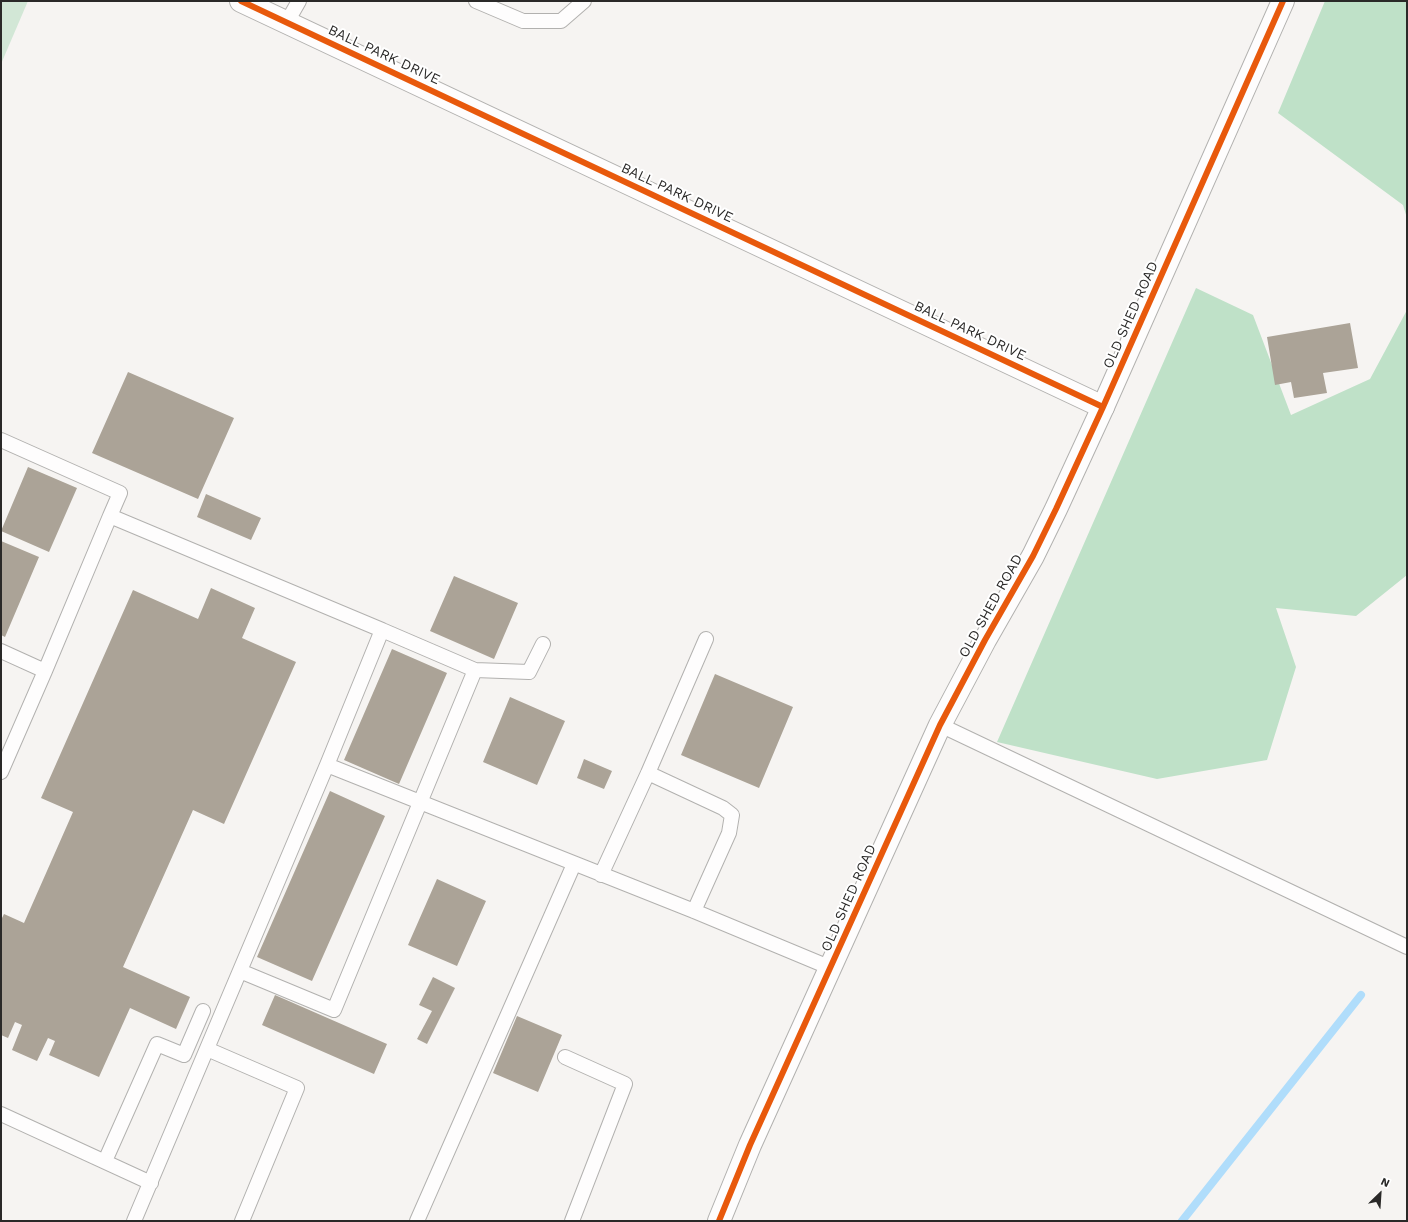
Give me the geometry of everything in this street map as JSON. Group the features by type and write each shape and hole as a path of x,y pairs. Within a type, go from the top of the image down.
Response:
{"street":[{"name":"BALL PARK DRIVE","path":"242,1 1103,407"},
{"name":"OLD SHED ROAD","path":"719,1221 750,1145 940,725 985,640 1033,556 1103,407 1283,1"}],"lane":[{"path":"287,22 299,1"},
{"path":"476,1 523,21 561,21 584,1"},
{"path":"1,440 120,493 1,772"},
{"path":"110,516 475,670 529,672 543,644"},
{"path":"134,1221 327,765 382,630"},
{"path":"601,875 648,773 706,639"},
{"path":"1,651 45,671"},
{"path":"240,971 334,1010 475,670"},
{"path":"940,725 1407,947"},
{"path":"327,765 831,968"},
{"path":"648,773 723,808 732,815 729,833 694,912"},
{"path":"417,1221 574,864"},
{"path":"105,1161 157,1044 184,1055 203,1011"},
{"path":"207,1049 297,1088 242,1221"},
{"path":"564,1057 625,1084 572,1221"},
{"path":"1,1114 151,1183"}],"green space":[{"path":"1,1 28,1 1,64"},
{"path":"1325,1 1407,1 1407,218 1403,205 1278,113"},
{"path":"1196,288 1253,315 1291,415 1370,379 1407,310 1407,575 1356,616 1276,608 1296,667 1267,760 1157,779 997,742"}],"building":[{"path":"1350,323 1358,368 1323,373 1327,393 1294,398 1291,382 1275,385 1267,337"},
{"path":"128,372 234,418 198,499 92,453"},
{"path":"28,467 77,488 49,552 1,531"},
{"path":"206,494 261,518 251,540 197,517"},
{"path":"1,541 39,557 5,637 1,635"},
{"path":"454,576 518,603 494,659 430,631"},
{"path":"211,588 255,608 242,638 296,662 224,824 193,810 123,967 190,997 176,1029 130,1008 99,1077 49,1055 55,1041 48,1038 37,1061 12,1050 22,1025 15,1022 8,1038 1,1035 1,920 4,914 24,923 73,812 41,798 133,590 198,619"},
{"path":"392,649 447,673 399,784 344,760"},
{"path":"715,674 793,707 759,788 681,755"},
{"path":"510,697 565,721 537,785 483,762"},
{"path":"584,759 612,771 604,789 577,778"},
{"path":"330,791 385,816 312,981 257,957"},
{"path":"437,879 486,901 457,966 408,945"},
{"path":"433,977 455,988 427,1044 417,1039 432,1011 419,1005"},
{"path":"275,995 387,1044 374,1074 262,1025"},
{"path":"517,1016 562,1035 538,1092 493,1073"}],"waterway":[{"path":"1182,1221 1361,995"}],"cycle path":[{"path":"241,1 1103,407"},
{"path":"719,1221 750,1145 940,725 985,640 1033,556 1056,509 1103,407 1283,1"}]}
